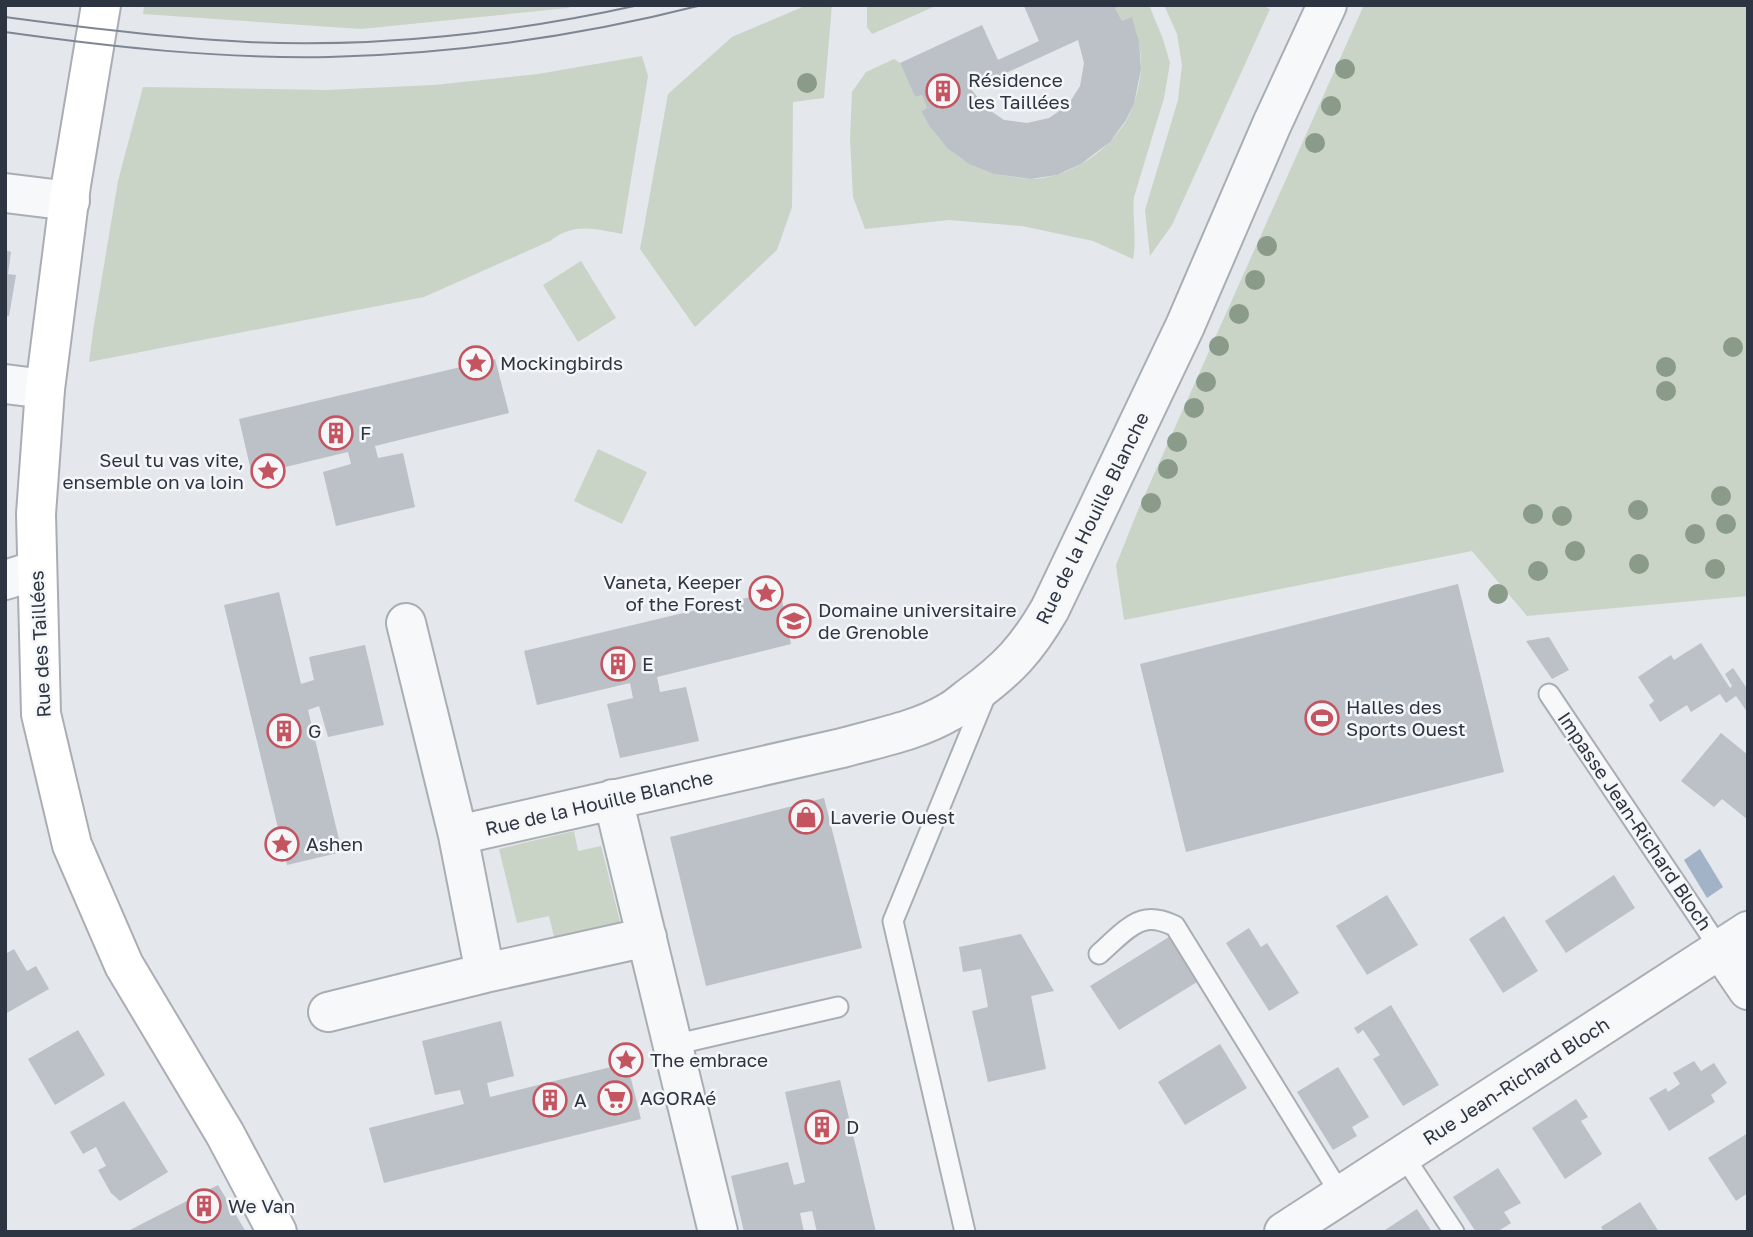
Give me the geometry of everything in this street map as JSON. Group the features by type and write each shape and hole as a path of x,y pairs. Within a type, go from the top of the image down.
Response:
{"street":[{"name":"Rue des Taillées","path":"101,5 75,159 46,389 36,514 21,575 41,714 72,845 124,965 225,1134 277,1232"},
{"name":"Rue de la Houille Blanche","path":"455,825 613,799 842,748 902,731 949,712 1010,666 1027,646 1050,609 1185,326 1272,124 1327,5"},
{"path":"5,194 70,201"},
{"path":"5,384 46,389"},
{"path":"406,623 455,825 485,973"},
{"path":"613,799 718,1232"},
{"path":"328,1012 647,937"},
{"path":"1734,940 1748,990"},
{"name":"Rue Jean-Richard Bloch","path":"1303,1227 1341,1195 1734,940"}],"lane":[{"path":"965,1232 893,921 991,682"},
{"name":"Impasse Jean-Richard Bloch","path":"1549,694 1734,940"},
{"path":"1099,954 1135,924 1146,920 1159,920 1175,926 1341,1195"},
{"path":"673,1045 838,1007"},
{"path":"1403,1155 1454,1232"}],"green space":[{"path":"144,5 576,5 361,29 143,14"},
{"path":"807,5 832,5 824,98 793,102 792,207 777,250 695,327 640,249 668,94 732,37"},
{"path":"867,5 938,5 872,34 867,27"},
{"path":"1122,5 1149,5 1170,63 1164,98 1134,197 1133,259 1093,241 1022,226 949,220 865,229 853,197 850,138 852,92 866,72 894,59 900,63 915,97 922,95 927,108 921,111 932,130 952,152 974,166 999,175 1044,178 1072,169 1097,153 1118,133 1132,109 1139,83 1141,57 1132,18 1122,21 1115,8"},
{"path":"1164,5 1261,5 1270,9 1172,225 1150,256 1145,210 1178,100 1182,65 1177,34"},
{"path":"1364,5 1748,5 1748,596 1527,616 1472,551 1124,620 1116,565 1138,510"},
{"path":"642,56 648,76 622,234 576,229 424,297 89,362 118,181 143,87 326,90 434,85 538,74"},
{"path":"581,261 616,318 578,342 543,285"},
{"path":"598,449 647,472 622,524 574,501"},
{"path":"574,831 578,851 601,846 621,925 555,941 549,916 517,923 499,849"}],"water":[{"path":"1700,849 1723,887 1707,898 1684,860"}],"building":[{"name":"Résidence les Taillées","path":"1121,5 1115,8 1122,21 1132,17 1139,42 1141,69 1134,104 1110,142 1081,164 1057,175 1030,179 994,174 969,164 947,148 921,111 927,108 922,95 915,97 900,63 982,25 998,60 1039,41 1024,6","holes":["1078,40 1084,63 1080,86 1068,105 1049,118 1027,123 1004,120 985,107 971,89"]},
{"path":"5,250 11,252 8,274 16,275 9,316 5,316"},
{"name":"F","path":"495,359 509,413 375,446 378,458 403,453 415,507 336,526 323,472 351,464 348,452 252,475 239,419"},
{"name":"Halles des Sports Ouest","path":"1458,584 1504,772 1186,852 1140,664"},
{"name":"E","path":"780,590 791,644 657,677 660,692 686,687 699,741 620,758 607,704 633,698 630,683 537,705 524,651"},
{"name":"G","path":"279,592 301,684 314,680 309,657 365,645 384,725 328,737 319,706 308,710 342,852 287,865 224,605"},
{"path":"1549,637 1569,670 1552,679 1526,641"},
{"path":"1701,643 1730,688 1732,686 1725,674 1733,668 1748,690 1748,713 1736,696 1726,703 1720,694 1691,712 1687,705 1660,722 1649,705 1654,701 1638,677 1671,655 1674,660"},
{"path":"1721,733 1748,755 1748,820 1722,799 1714,807 1681,781"},
{"path":"824,798 862,948 706,986 670,837"},
{"path":"1614,875 1635,908 1566,953 1545,921"},
{"path":"1387,895 1418,945 1367,975 1336,926"},
{"path":"1504,916 1538,971 1503,993 1469,939"},
{"path":"1249,928 1261,947 1267,943 1299,993 1269,1011 1226,943"},
{"path":"1021,934 1054,991 1031,996 1046,1069 988,1082 972,1011 988,1007 981,969 963,972 959,947"},
{"path":"1169,937 1197,982 1119,1030 1090,986"},
{"path":"14,949 27,971 36,966 49,989 5,1014 5,954"},
{"path":"1391,1005 1439,1085 1403,1106 1373,1059 1380,1055 1363,1030 1358,1034 1354,1028"},
{"name":"A","path":"501,1021 514,1076 487,1083 490,1097 627,1063 641,1119 384,1183 369,1128 464,1104 460,1090 435,1095 422,1041"},
{"path":"78,1030 105,1075 55,1105 28,1059"},
{"path":"1220,1044 1247,1088 1185,1125 1158,1082"},
{"path":"1694,1061 1701,1071 1714,1063 1727,1083 1711,1095 1715,1102 1669,1131 1649,1098 1666,1088 1668,1092 1680,1084 1673,1073"},
{"path":"1338,1067 1369,1117 1352,1127 1357,1136 1333,1150 1297,1092"},
{"name":"D","path":"840,1080 876,1232 817,1232 812,1211 800,1213 804,1232 744,1232 731,1176 788,1162 794,1185 805,1182 785,1092"},
{"path":"1576,1099 1588,1117 1581,1121 1602,1154 1565,1179 1532,1128"},
{"path":"124,1101 168,1172 120,1201 111,1193 98,1170 106,1166 96,1147 83,1154 70,1132"},
{"path":"1748,1133 1748,1193 1736,1201 1708,1158"},
{"path":"1498,1168 1521,1203 1504,1212 1511,1223 1497,1232 1476,1232 1453,1197"},
{"name":"We Van","path":"218,1185 246,1232 126,1232"},
{"path":"1640,1202 1659,1232 1604,1232 1601,1227"},
{"path":"1417,1209 1432,1232 1382,1232"}],"tram line":[{"path":"5,17 187,38 346,43 494,31 639,5"},
{"path":"5,32 207,54 329,57 423,52 517,42 610,26 702,5"}],"place":[{"name":"Résidence les Taillées","path":"943,91"},
{"name":"Mockingbirds","path":"476,363"},
{"name":"F","path":"336,433"},
{"name":"Seul tu vas vite, ensemble on va loin","path":"268,471"},
{"name":"Vaneta, Keeper of the Forest","path":"766,593"},
{"name":"Domaine universitaire de Grenoble","path":"794,621"},
{"name":"E","path":"618,664"},
{"name":"Halles des Sports Ouest","path":"1322,718"},
{"name":"G","path":"284,731"},
{"name":"Laverie Ouest","path":"806,817"},
{"name":"Ashen","path":"282,844"},
{"name":"The embrace","path":"626,1060"},
{"name":"AGORAé","path":"615,1098"},
{"name":"A","path":"550,1100"},
{"name":"D","path":"822,1127"},
{"name":"We Van","path":"204,1206"}]}
